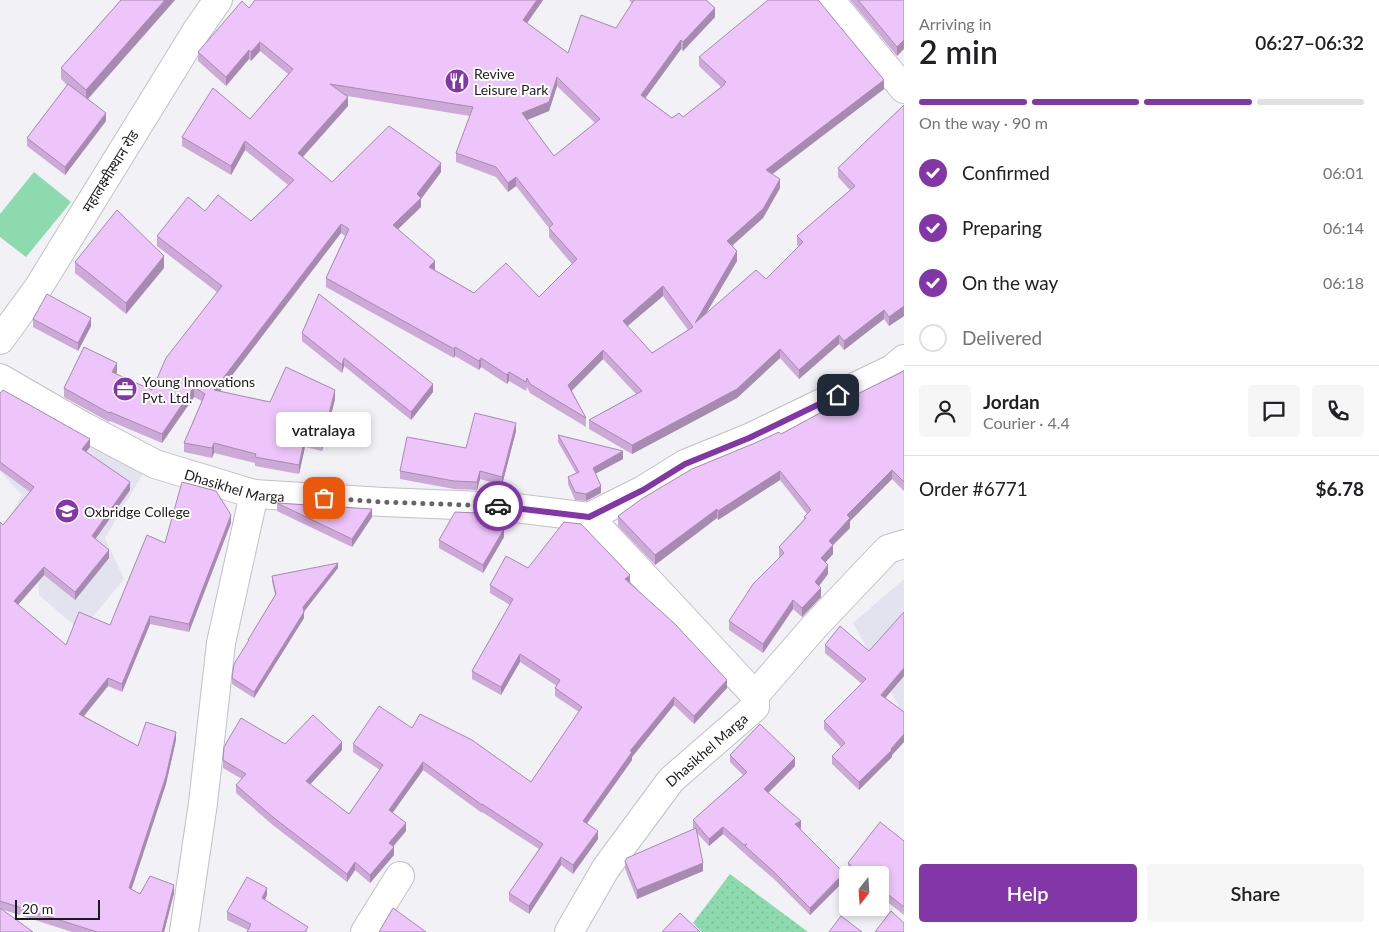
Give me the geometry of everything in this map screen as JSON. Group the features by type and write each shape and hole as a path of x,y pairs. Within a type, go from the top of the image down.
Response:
{"street":[{"name":"महालक्ष्मीस्थान रोड","path":"0,340 38,288 197,30 218,0"},
{"path":"830,0 904,89"},
{"path":"755,695 589,517 643,490 685,464 749,438 892,369 904,359"},
{"name":"Dhasikhel Marga","path":"0,378 83,426 155,464 254,494 383,502 506,506 589,517"},
{"path":"184,932 203,803 221,643 254,494"},
{"name":"Dhasikhel Marga","path":"569,932 606,868 671,780 755,707 755,695 814,627 888,549 904,544"},
{"path":"365,932 400,876"}],"shaded area":[{"name":"Oxbridge College","path":"0,390 145,470 105,538 124,579 81,631 39,595 37,557 4,527 22,495 0,471"},
{"path":"904,579 904,716 853,623"}],"green space":[{"path":"34,172 71,202 26,257 0,237 0,214"},
{"path":"730,874 808,932 702,932 693,923"}],"building":[{"path":"121,0 165,0 86,90 61,68"},
{"path":"255,0 537,0 523,20 568,53 581,15 616,28 634,0 706,0 715,8 683,42 681,40 641,95 672,118 679,113 683,117 724,85 726,82 699,57 768,0 818,0 884,80 766,170 780,179 763,209 727,241 737,251 695,323 756,270 766,279 803,242 797,236 855,186 838,168 904,105 904,306 889,317 884,310 844,341 839,335 799,370 780,349 737,389 632,445 589,420 642,391 603,350 568,385 586,418 530,384 527,378 526,382 509,372 507,375 481,358 479,361 455,347 454,349 326,278 349,229 341,224 214,390 270,402 286,367 335,390 322,442 305,437 299,465 255,457 256,454 214,443 212,448 184,443 205,394 194,387 162,434 109,413 64,388 84,347 117,363 112,372 152,390 166,358 222,286 157,236 188,197 205,211 218,195 251,221 294,180 245,141 231,166 182,137 213,88 250,119 293,69 260,42 251,52 249,50 226,77 198,52 242,1 249,8","holes":["557,77 600,119 554,156 522,113 549,102","330,84 473,107 456,153 496,167 508,183 516,177 553,224 549,228 577,259 539,297 506,263 474,293 429,267 435,261 393,225 421,198 417,194 441,163 389,126 332,182 298,153 348,97","663,286 693,327 652,353 623,321"]},
{"path":"858,0 904,0 904,40 897,47"},
{"path":"68,84 106,113 65,167 27,138"},
{"path":"117,210 164,256 126,303 75,262"},
{"path":"47,294 91,318 78,343 33,319"},
{"path":"319,294 433,384 411,412 344,358 342,365 302,333"},
{"path":"904,370 904,482 892,470 847,515 850,518 829,541 833,545 821,558 828,565 815,582 821,588 802,608 793,600 763,644 729,621 753,584 784,553 779,547 811,510 780,471 718,511 717,509 655,555 618,516 643,498 692,469 779,432 781,434"},
{"path":"3,390 90,439 82,449 130,482 92,536 109,550 75,592 44,567 14,601 66,645 79,612 110,625 147,535 165,543 182,482 216,491 231,515 189,624 150,616 122,684 108,678 79,714 138,746 146,722 176,732 166,776 129,888 140,894 150,876 174,885 162,932 97,932 0,901 0,522 3,525 34,487 0,462 0,393"},
{"path":"475,413 516,423 502,477 480,471 477,482 454,481 400,471 407,437 466,448"},
{"path":"558,435 623,451 593,468 601,486 586,494 575,492 568,477 579,472"},
{"path":"277,503 372,509 352,539"},
{"path":"455,512 477,513 504,529 483,565 439,540"},
{"path":"564,522 581,524 630,575 625,579 674,623 727,680 694,716 674,697 630,751 632,752 583,821 598,831 573,865 561,857 529,906 509,893 543,844 482,805 423,762 389,810 406,823 389,843 394,847 370,875 355,862 347,874 274,818 236,785 246,774 223,760 224,747 241,718 285,744 313,715 342,742 306,781 349,814 383,765 353,744 379,706 412,728 420,714 472,740 531,782 582,707 555,688 560,680 520,654 501,687 472,671 513,599 490,585 506,556 528,568"},
{"path":"338,563 303,607 304,612 254,692 232,678 234,664 276,594 272,576"},
{"path":"904,612 904,668 881,695 904,712 904,734 892,750 859,782 832,756 845,743 824,721 866,679 825,645 840,626 869,651"},
{"path":"760,724 795,758 764,789 801,821 795,824 839,868 839,878 810,908 745,846 747,844 744,845 723,827 709,839 693,820 747,772 730,755"},
{"path":"880,822 904,841 904,907 889,895 889,866 852,866 848,863"},
{"path":"696,828 703,863 637,890 625,861 627,858"},
{"path":"247,877 267,888 262,898 308,927 305,932 247,932 251,924 227,912"},
{"path":"0,908 33,932 0,932"},
{"path":"393,908 426,932 379,932"},
{"path":"891,911 904,923 904,932 875,932"},
{"path":"680,913 700,932 662,932"},
{"path":"841,916 862,932 829,932"}],"way so far":[{"path":"324,498 498,506"}],"place":[{"name":"Revive Leisure Park","path":"457,81"},
{"name":"Young Innovations Pvt. Ltd.","path":"125,389"},
{"name":"vatralaya","path":"324,498"},
{"name":"Oxbridge College","path":"67,511"}],"route":[{"path":"498,506 589,517 643,490 685,464 749,438 838,395"}]}
